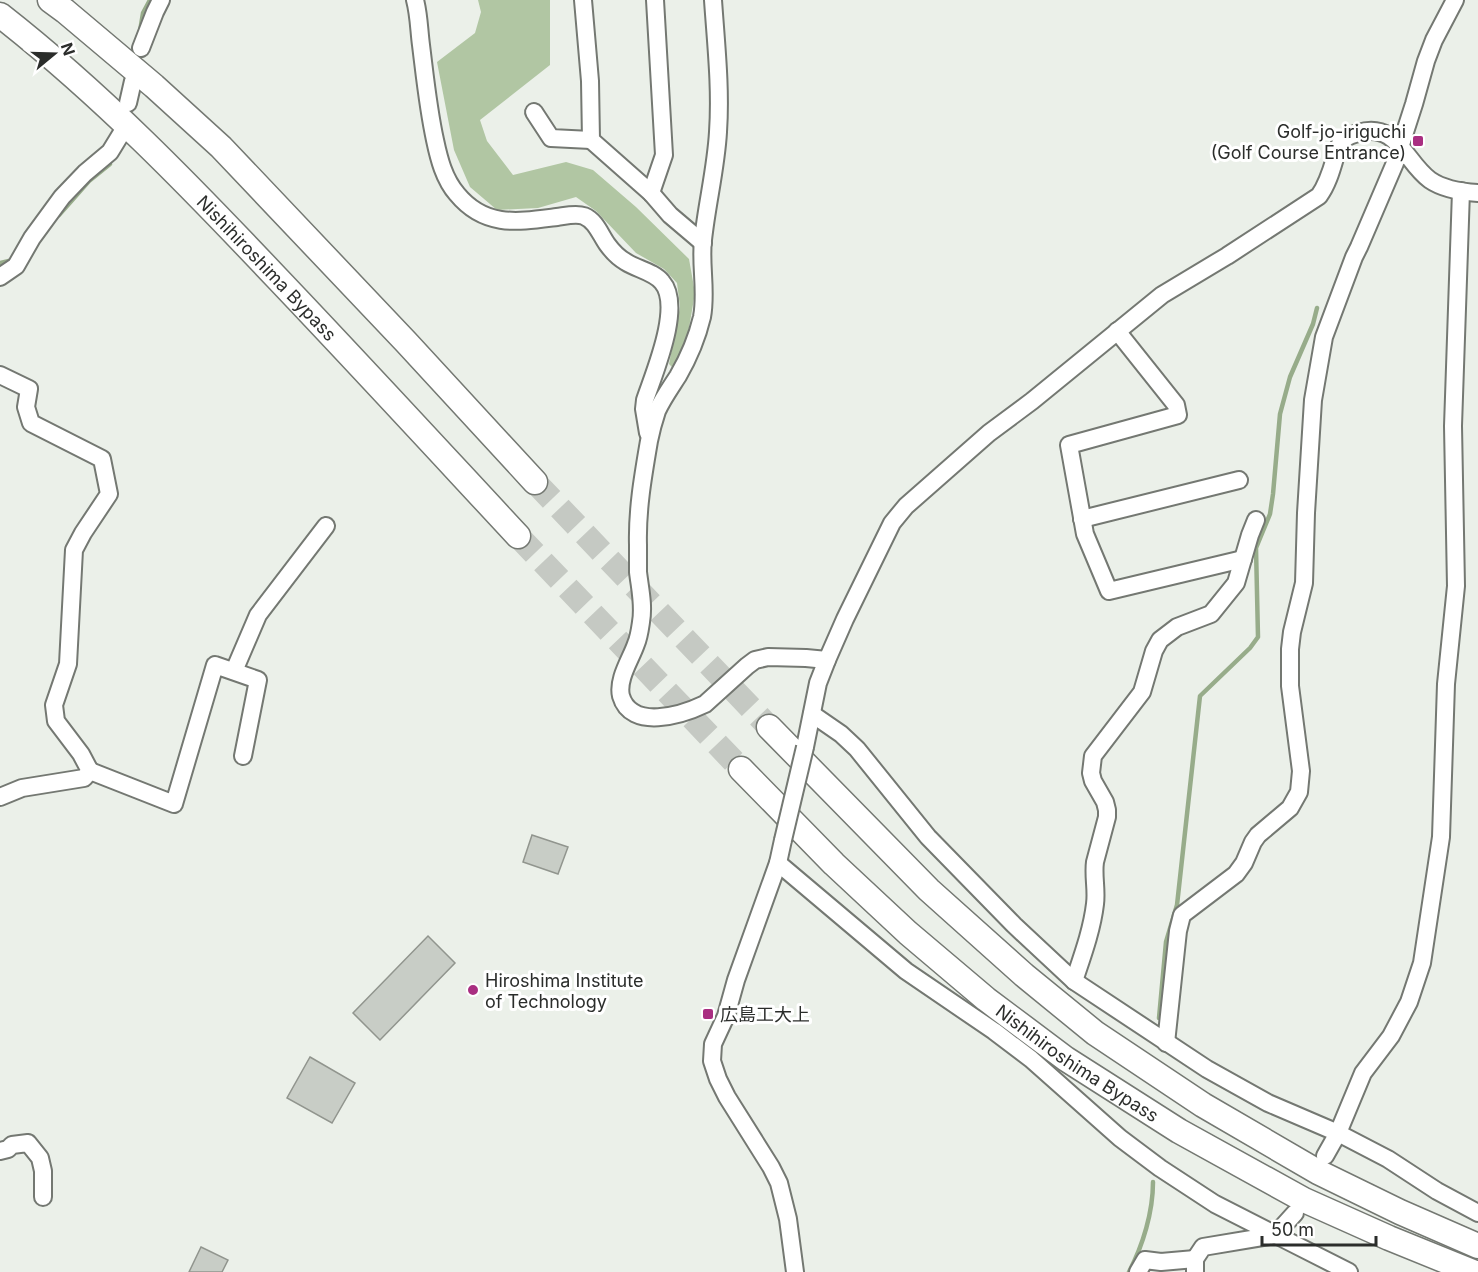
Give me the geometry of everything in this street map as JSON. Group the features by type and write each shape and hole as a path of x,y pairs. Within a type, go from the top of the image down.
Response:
{"highway":[{"path":"50,0 154,86 220,147 406,342 534,482"},
{"name":"Nishihiroshima Bypass","path":"0,15 36,43 112,110 193,189 518,536"},
{"name":"Nishihiroshima Bypass","path":"770,727 929,890 1024,975 1095,1033 1203,1105 1318,1172 1400,1212 1478,1246"},
{"name":"Nishihiroshima Bypass","path":"741,769 834,864 908,933 986,999 1066,1059 1179,1131 1304,1200 1473,1272"}],"street":[{"path":"141,48 161,0"},
{"path":"583,0 590,81 591,140"},
{"path":"651,193 664,155 655,0"},
{"path":"713,0 718,60 718,130 716,162 703,243 702,315 697,335 678,376 662,400 649,440 640,495 638,530 638,571 643,610 637,642 620,687 621,697 631,712 652,718 672,716 696,708 714,696 755,660 768,657 827,660"},
{"path":"1166,1043 1178,930 1182,915 1236,874 1258,835 1290,808 1299,792 1301,771 1290,686 1290,649 1304,583 1313,399 1324,337 1400,146 1434,40 1455,0"},
{"path":"419,2 429,112 441,164 455,192 468,207 484,216 507,222 572,215 583,216 598,228 615,254 662,282 669,296 670,311 667,331 645,400 644,409 649,440"},
{"path":"128,103 134,81"},
{"path":"534,112 551,138 591,140 703,243"},
{"path":"795,1272 788,1219 779,1184 718,1079 712,1061 713,1044 726,1016 736,980 778,863 818,683 845,619 892,523 906,506 989,433 1162,295 1319,196 1328,181 1338,146 1344,138 1363,132 1376,131 1387,134 1428,178 1442,186 1469,192 1453,426 1456,586 1446,684 1441,837 1422,963 1409,1002 1391,1036 1363,1073 1338,1133 1325,1156"},
{"path":"0,277 16,266 32,238 62,197 110,152 121,134"},
{"path":"1116,331 1176,405 1178,415 1069,445 1085,534 1109,591 1244,559"},
{"path":"0,375 30,389 26,407 31,423 102,459 109,494 74,550 68,664 54,705 56,721 81,754 90,771 174,804 215,665 258,680 243,756"},
{"path":"1082,519 1239,480"},
{"path":"1074,981 1095,908 1095,862 1107,817 1105,802 1091,773 1093,756 1142,692 1154,651 1160,640 1177,627 1211,614 1236,583 1256,520"},
{"path":"234,671 258,615 326,526"},
{"path":"812,714 841,734 857,749 928,837 1014,925 1074,981 1207,1069 1268,1103 1338,1133 1388,1159 1437,1191 1478,1213"},
{"path":"0,797 22,788 84,778 90,771"},
{"path":"778,863 906,971 1031,1059 1120,1138 1160,1168 1215,1204 1349,1272"},
{"path":"3,1146 28,1143 40,1158 43,1171 43,1197"},
{"path":"1138,1272 1145,1260 1195,1265 1203,1247 1275,1235 1295,1213"}],"green space":[{"path":"478,0 550,0 550,65 480,120 487,141 513,175 566,162 593,170 636,207 689,259 695,293 685,351 674,369 669,364 680,307 677,283 664,269 636,253 596,211 576,197 538,208 497,210 470,187 454,150 437,62 475,33 481,12"}],"building":[{"path":"532,835 568,847 558,874 523,862"},
{"path":"428,936 455,963 380,1040 353,1013"},
{"path":"310,1057 355,1083 332,1123 287,1098"},
{"path":"201,1247 228,1260 222,1272 189,1272"}],"waterway":[{"path":"140,31 143,13 150,0"},
{"path":"59,215 89,181 110,164"},
{"path":"0,263 13,260"},
{"path":"1159,1018 1166,942 1177,905 1200,696 1250,648 1258,637 1256,548 1270,514 1280,414 1290,377 1313,324 1317,308"},
{"path":"1129,1272 1146,1228 1153,1182"}],"tunnel":[{"path":"535,482 769,727"},
{"path":"518,536 741,769"}],"place":[{"name":"Golf-jo-iriguchi (Golf Course Entrance)","path":"1418,141"},
{"name":"Hiroshima Institute of Technology","path":"473,990"},
{"name":"広島工大上","path":"708,1014"}]}
